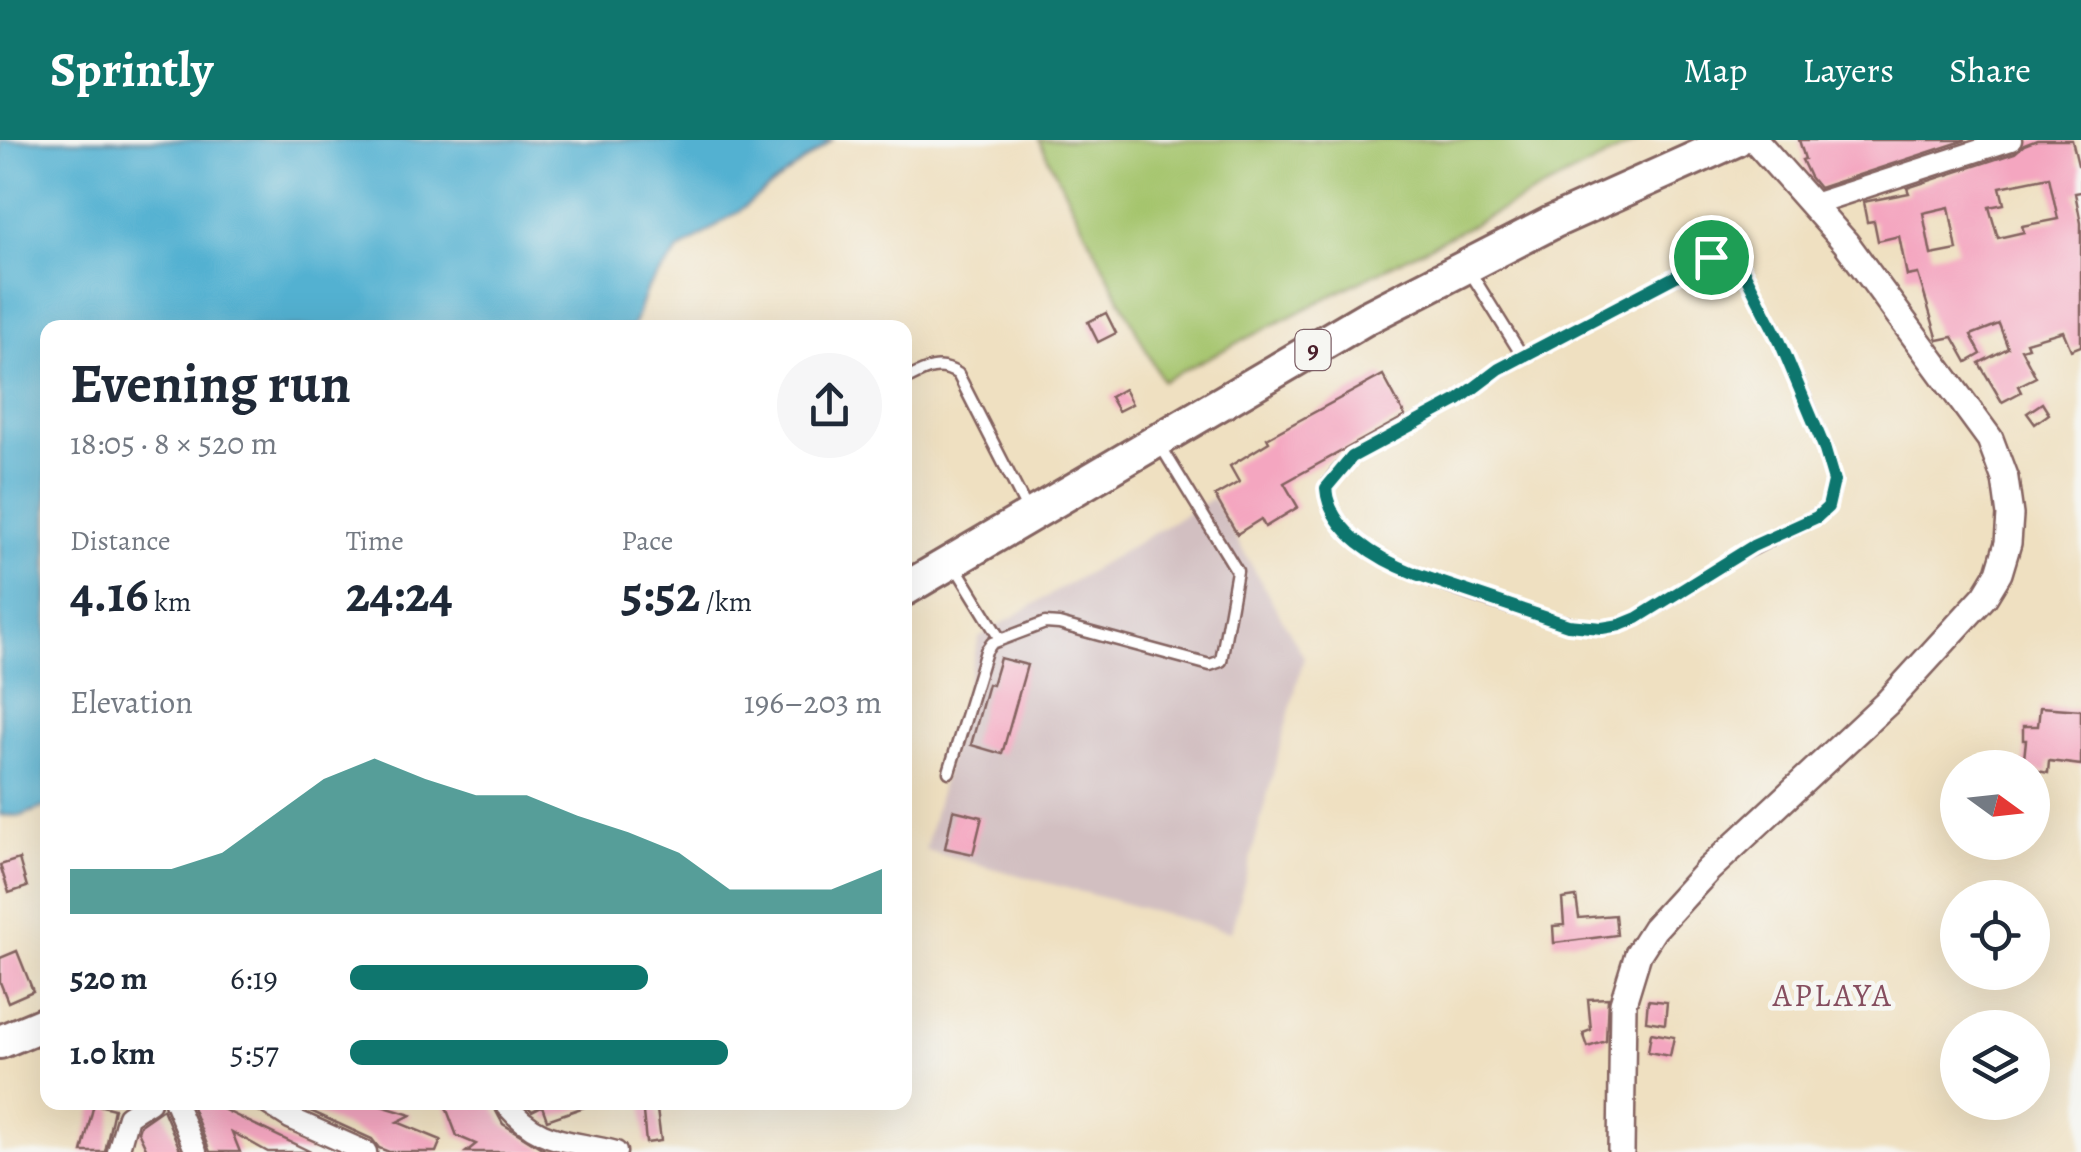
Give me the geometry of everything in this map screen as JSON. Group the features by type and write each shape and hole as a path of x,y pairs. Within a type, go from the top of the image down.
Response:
{"highway":[{"name":"9","path":"912,585 1366,318 1553,222 1736,140"},
{"path":"0,1042 40,1025"}],"street":[{"path":"1620,1152 1623,1003 1638,954 1654,929 1708,870 1887,703 1985,596 2008,543 2010,515 2005,479 1990,439 1876,280 1756,140"},
{"path":"1810,205 2012,140"},
{"path":"118,1152 128,1116 137,1110"},
{"path":"178,1110 196,1152"},
{"path":"278,1110 366,1152"},
{"path":"510,1110 557,1142 616,1152"}],"lane":[{"path":"1731,254 1780,342 1824,447 1834,481 1828,507 1817,517 1753,546 1637,618 1602,628 1568,625 1416,574 1382,559 1348,532 1328,500 1326,488 1352,457 1458,400 1499,369 1523,357 1711,257 1731,254"},
{"path":"1466,266 1523,357"},
{"path":"912,376 941,366 958,374 1030,514"},
{"path":"949,772 986,651 1000,640 1045,623 1059,624 1210,665 1222,661 1237,571 1157,440"},
{"path":"952,561 1000,640"}],"shaded area":[{"path":"1213,498 1304,657 1231,932 925,850 979,637"}],"green space":[{"path":"1039,140 1640,140 1162,381"}],"water":[{"path":"0,140 832,140 680,250 646,290 635,320 40,320 40,809 21,816 0,815"}],"building":[{"path":"1799,140 1966,140 1819,188 1802,160 1805,159"},
{"path":"2037,140 2072,140 2081,165 2081,192 2075,193 2081,223 2081,346 2071,350 2063,331 2026,342 2028,347 2021,349 2036,377 2018,386 2021,392 2002,402 1979,363 2008,348 1999,324 1971,335 1981,354 1967,362 1953,337 1938,340 1918,274 1907,276 1899,236 1878,241 1874,221 1867,222 1863,202 1909,193 1907,188 2015,153","holes":["2049,177 2058,219 2022,226 2024,232 1998,238 1989,207 2004,204 2000,187","1949,207 1957,250 1931,255 1923,213"]},
{"path":"1106,313 1116,333 1098,342 1088,322"},
{"path":"1383,375 1405,416 1284,483 1298,507 1265,527 1261,519 1237,534 1215,496 1239,482 1230,466 1269,442 1267,438"},
{"path":"1124,389 1132,404 1118,411 1110,397"},
{"path":"2042,403 2049,414 2035,424 2027,413"},
{"path":"1000,658 1027,665 1002,754 971,745 988,684 992,685"},
{"path":"2040,707 2081,710 2081,765 2050,761 2050,750 2025,750 2023,726 2038,726"},
{"path":"953,810 982,817 973,854 945,848"},
{"path":"19,859 27,887 9,893 0,865"},
{"path":"1576,897 1579,918 1615,915 1617,935 1554,943 1553,926 1564,925 1562,899"},
{"path":"17,951 33,991 8,1002 0,982 0,958"},
{"path":"1608,998 1606,1041 1588,1047 1583,1033 1591,1030 1588,999"},
{"path":"1648,1000 1667,1002 1665,1024 1646,1021"},
{"path":"1651,1033 1674,1037 1670,1056 1648,1052"},
{"path":"92,1110 114,1110 105,1152 82,1152"},
{"path":"163,1110 181,1152 148,1152 138,1131 140,1125"},
{"path":"193,1110 224,1110 311,1152 268,1152 232,1132 240,1152 210,1152"},
{"path":"309,1110 394,1110 411,1115 397,1122 441,1140 436,1152 389,1152 372,1139"},
{"path":"447,1110 495,1110 503,1124 548,1152 466,1152 476,1144 457,1136"},
{"path":"543,1110 576,1110 547,1120"},
{"path":"643,1110 657,1110 661,1141 646,1143"}],"district":[{"name":"APLAYA","path":"1833,995"}],"route":[{"path":"1731,254 1741,266 1780,342 1824,447 1834,481 1828,507 1817,517 1753,546 1637,618 1602,628 1568,625 1416,574 1373,553 1348,532 1328,500 1326,488 1352,457 1458,400 1499,369 1711,257 1731,254"}]}
